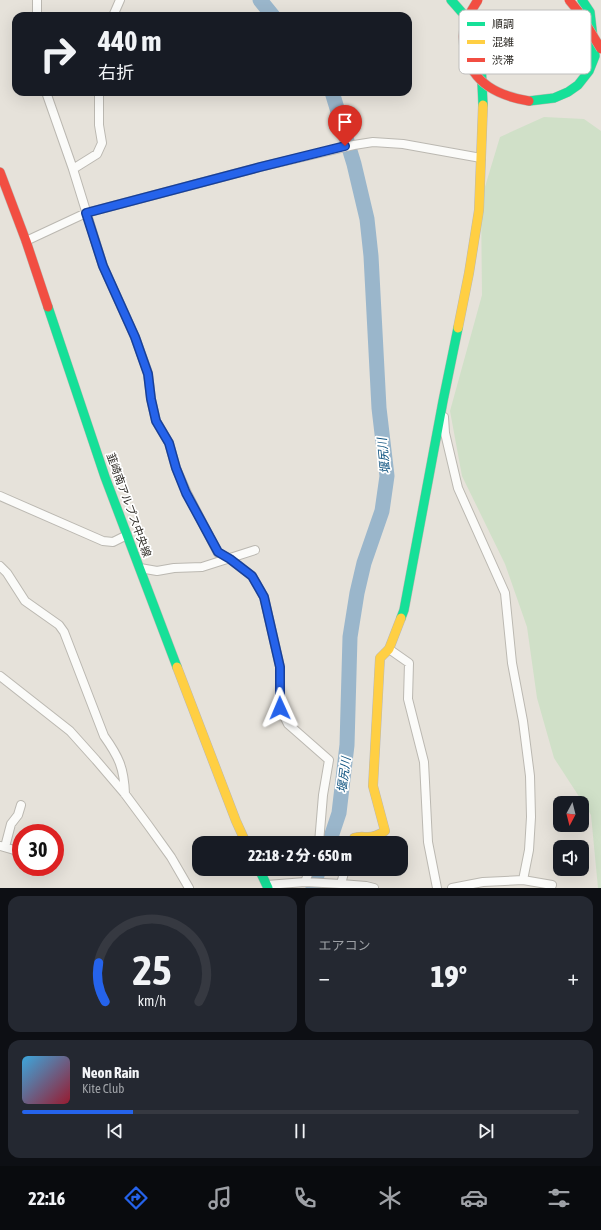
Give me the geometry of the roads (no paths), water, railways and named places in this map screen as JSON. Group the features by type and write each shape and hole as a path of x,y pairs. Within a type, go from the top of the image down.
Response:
{"street":[{"path":"37,12 38,0"},
{"path":"114,12 120,0"},
{"path":"451,0 460,10"},
{"path":"471,10 478,0"},
{"path":"569,0 577,10"},
{"path":"582,0 589,10"},
{"path":"591,19 596,56 591,68"},
{"path":"591,32 601,49"},
{"path":"476,74 488,87 503,95 516,100 529,101 554,98 568,92 578,85 587,74"},
{"path":"375,836 385,832 374,786 380,658 389,649 404,610 443,401 469,273 479,210 483,112 481,74"},
{"path":"47,96 73,169 103,266 135,337 148,374 151,399 156,421 169,443 176,468 186,493 218,552 230,559 252,576 264,597 280,667 280,708 288,724 329,760 323,795 320,836"},
{"path":"73,169 97,154 102,143 99,125 99,96"},
{"path":"26,241 86,213 354,144 373,142 403,144 481,158"},
{"name":"韮崎南アルプス中央線","path":"0,172 26,241 103,470 243,836"},
{"path":"443,401 445,433 458,488 505,593 512,662 523,721 530,776 532,817 529,850 523,880"},
{"path":"0,496 103,541 113,542 127,535"},
{"path":"140,568 157,571 174,568 202,567 256,550"},
{"path":"0,566 7,573 25,602 59,625 64,632 104,736 112,747 120,763 124,776 125,794"},
{"path":"389,649 409,663 408,699 424,762 428,842 437,888"},
{"path":"0,676 70,731 125,794 171,857 189,888"},
{"path":"12,849 2,846 11,824 18,815 21,805"},
{"path":"262,876 268,887 306,882 325,882 374,888"},
{"path":"306,882 308,876"},
{"path":"341,884 343,876"},
{"path":"452,888 483,882 523,880 552,885"}],"waterway":[{"name":"堰尻川","path":"260,0 270,12"},
{"name":"堰尻川","path":"331,836 339,813 347,745 350,637 357,593 364,563 382,511 387,476 379,408 371,256 367,219 354,164 333,96"},
{"name":"堰尻川","path":"313,888 317,876"}]}
